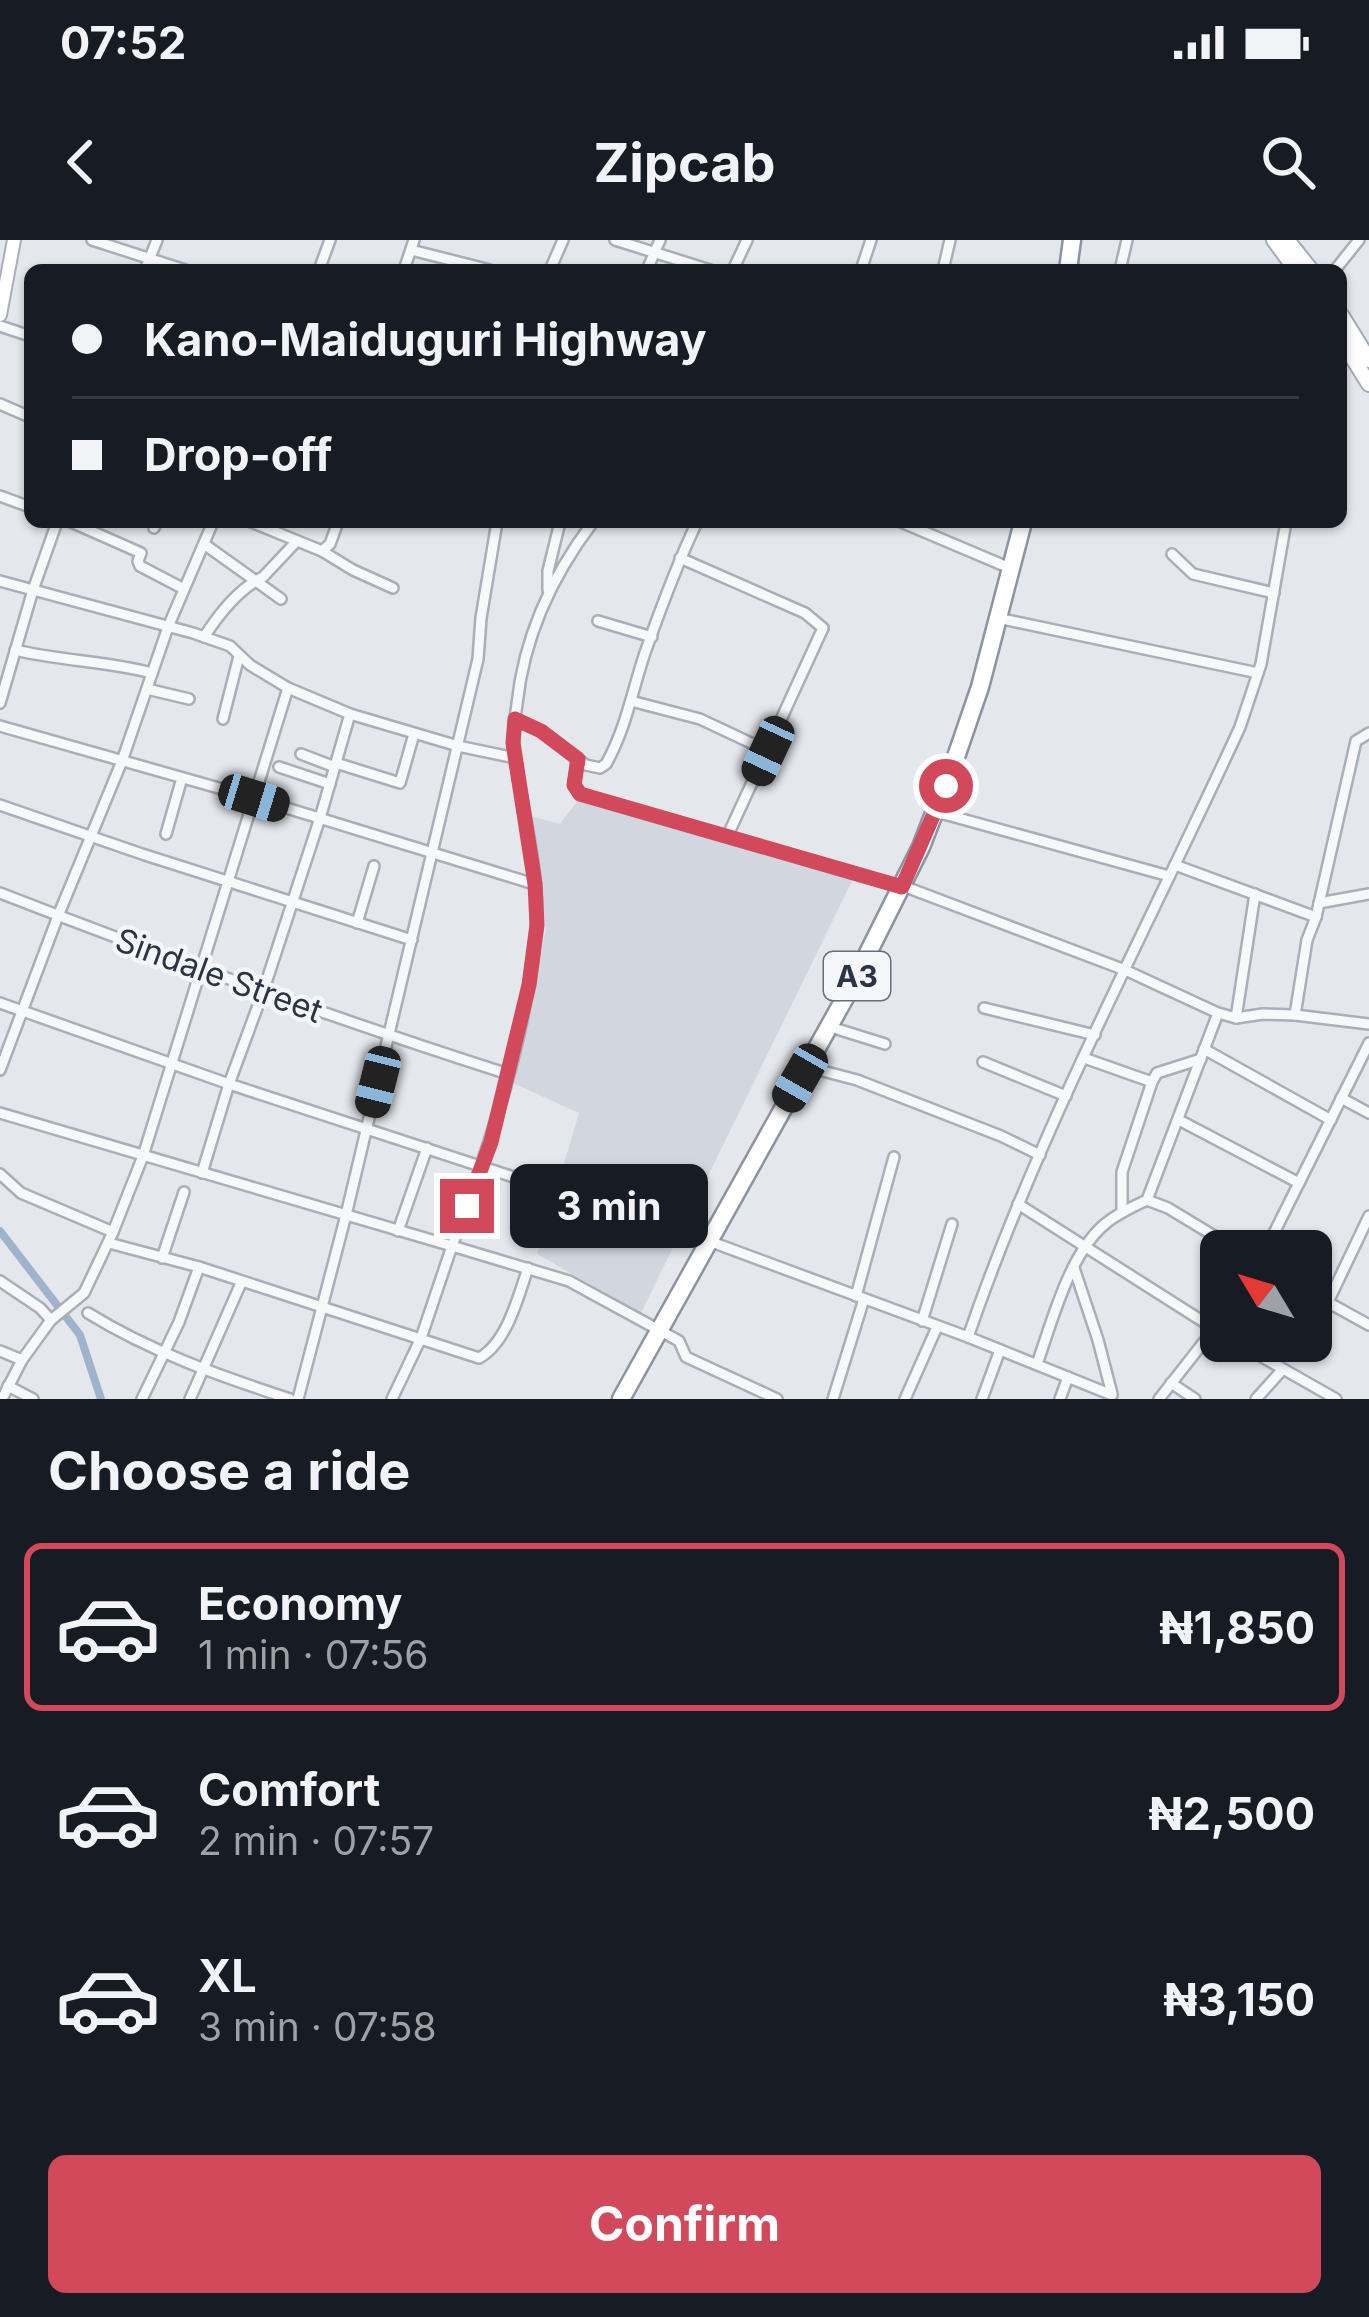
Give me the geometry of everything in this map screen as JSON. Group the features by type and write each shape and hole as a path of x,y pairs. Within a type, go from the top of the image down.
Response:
{"highway":[{"name":"A3","path":"631,1399 906,888 968,724 1025,528"},
{"name":"A3","path":"621,1399 717,1244 815,1069 944,814 1007,620 1014,570"}],"main road":[{"path":"1287,240 1306,264"},
{"path":"1347,324 1368,357"},
{"path":"1347,349 1369,384"}],"street":[{"path":"0,315 14,240"},
{"path":"92,240 147,264 157,240"},
{"path":"615,240 690,264"},
{"path":"649,264 660,240"},
{"path":"1340,264 1359,240"},
{"path":"412,245 443,264"},
{"path":"0,703 55,528"},
{"path":"85,528 141,553 140,566 184,589"},
{"path":"0,1070 211,528"},
{"path":"264,528 322,550 393,588"},
{"path":"322,550 331,544 336,528"},
{"path":"88,1313 118,1332 204,1369 294,1399 346,1215 458,746 478,659 495,528"},
{"path":"548,596 548,571 559,528"},
{"path":"392,1399 421,1338 491,1142 529,985 537,925 513,743 520,676 548,596 589,528"},
{"path":"515,719 592,767 606,764 693,528"},
{"path":"915,528 1014,570"},
{"path":"968,1337 998,1248 1240,728 1258,673 1285,528"},
{"path":"204,637 224,609 296,542"},
{"path":"204,544 281,599"},
{"path":"1172,554 1193,574 1274,593"},
{"path":"680,558 805,613 823,628 727,837"},
{"path":"0,581 204,637 230,646 250,665 288,688 350,714 515,758"},
{"path":"1007,620 1258,673"},
{"path":"598,621 652,637"},
{"path":"15,650 152,673"},
{"path":"223,719 239,656"},
{"path":"147,688 190,699"},
{"path":"2,1399 22,1360 58,1314 84,1292 111,1238 142,1156 288,688"},
{"path":"632,701 700,719 768,751"},
{"path":"202,1173 350,714"},
{"path":"0,726 535,884"},
{"path":"1295,1016 1307,940 1356,741 1369,733"},
{"path":"301,754 400,783 414,734"},
{"path":"578,759 574,785 580,794 906,888 1125,970 1217,1013 1236,1018 1263,1014 1369,1024"},
{"path":"280,767 329,784"},
{"path":"166,834 182,778"},
{"path":"0,805 412,940"},
{"path":"944,814 1169,876"},
{"path":"1175,865 1316,917"},
{"path":"357,923 374,866"},
{"name":"Sindale Street","path":"0,893 263,992 508,1074"},
{"path":"1236,1018 1255,894"},
{"path":"1319,903 1369,894"},
{"path":"0,1003 544,1187"},
{"path":"984,1008 1095,1035"},
{"path":"1037,1364 1085,1247 1101,1227 1147,1200 1217,1013"},
{"path":"837,1029 884,1044"},
{"path":"1274,1230 1369,1043"},
{"path":"1122,1212 1122,1172 1156,1073 1202,1054 1330,1120"},
{"path":"1084,1058 1152,1082"},
{"path":"983,1062 1066,1096"},
{"path":"815,1069 857,1080 1040,1155"},
{"path":"1341,1098 1369,1113"},
{"path":"0,1113 569,1281 679,1341 686,1357 777,1399"},
{"path":"1179,1120 1298,1183"},
{"path":"398,1231 427,1148"},
{"path":"833,1399 894,1157"},
{"path":"0,1174 21,1193 162,1258 479,1358 510,1316 528,1268"},
{"path":"162,1258 184,1192"},
{"path":"1147,1200 1204,1230"},
{"path":"1018,1204 1200,1320"},
{"path":"1332,1294 1369,1216"},
{"path":"922,1321 952,1224"},
{"path":"717,1244 968,1337 1113,1397"},
{"path":"142,1399 199,1267"},
{"path":"1074,1268 1113,1397"},
{"path":"0,1281 40,1308 58,1314"},
{"path":"190,1399 241,1282"},
{"path":"1332,1304 1369,1325"},
{"path":"905,1399 937,1327"},
{"path":"982,1399 1000,1350"},
{"path":"1159,1399 1200,1350"},
{"path":"0,1352 22,1360"},
{"path":"1271,1362 1336,1399"},
{"path":"1256,1399 1283,1369"},
{"path":"1060,1399 1068,1377"},
{"path":"1171,1383 1195,1399"},
{"path":"8,1386 33,1399"},
{"path":"248,1399 254,1387"}],"shaded area":[{"path":"582,795 854,877 641,1313 537,1254 579,1113 513,1083 546,929 531,816 560,824"}],"waterway":[{"path":"0,1231 80,1335 101,1399"}],"route":[{"path":"467,1206 491,1142 529,985 537,925 513,743 515,719 541,731 578,759 574,785 580,794 902,887 946,786"}]}
